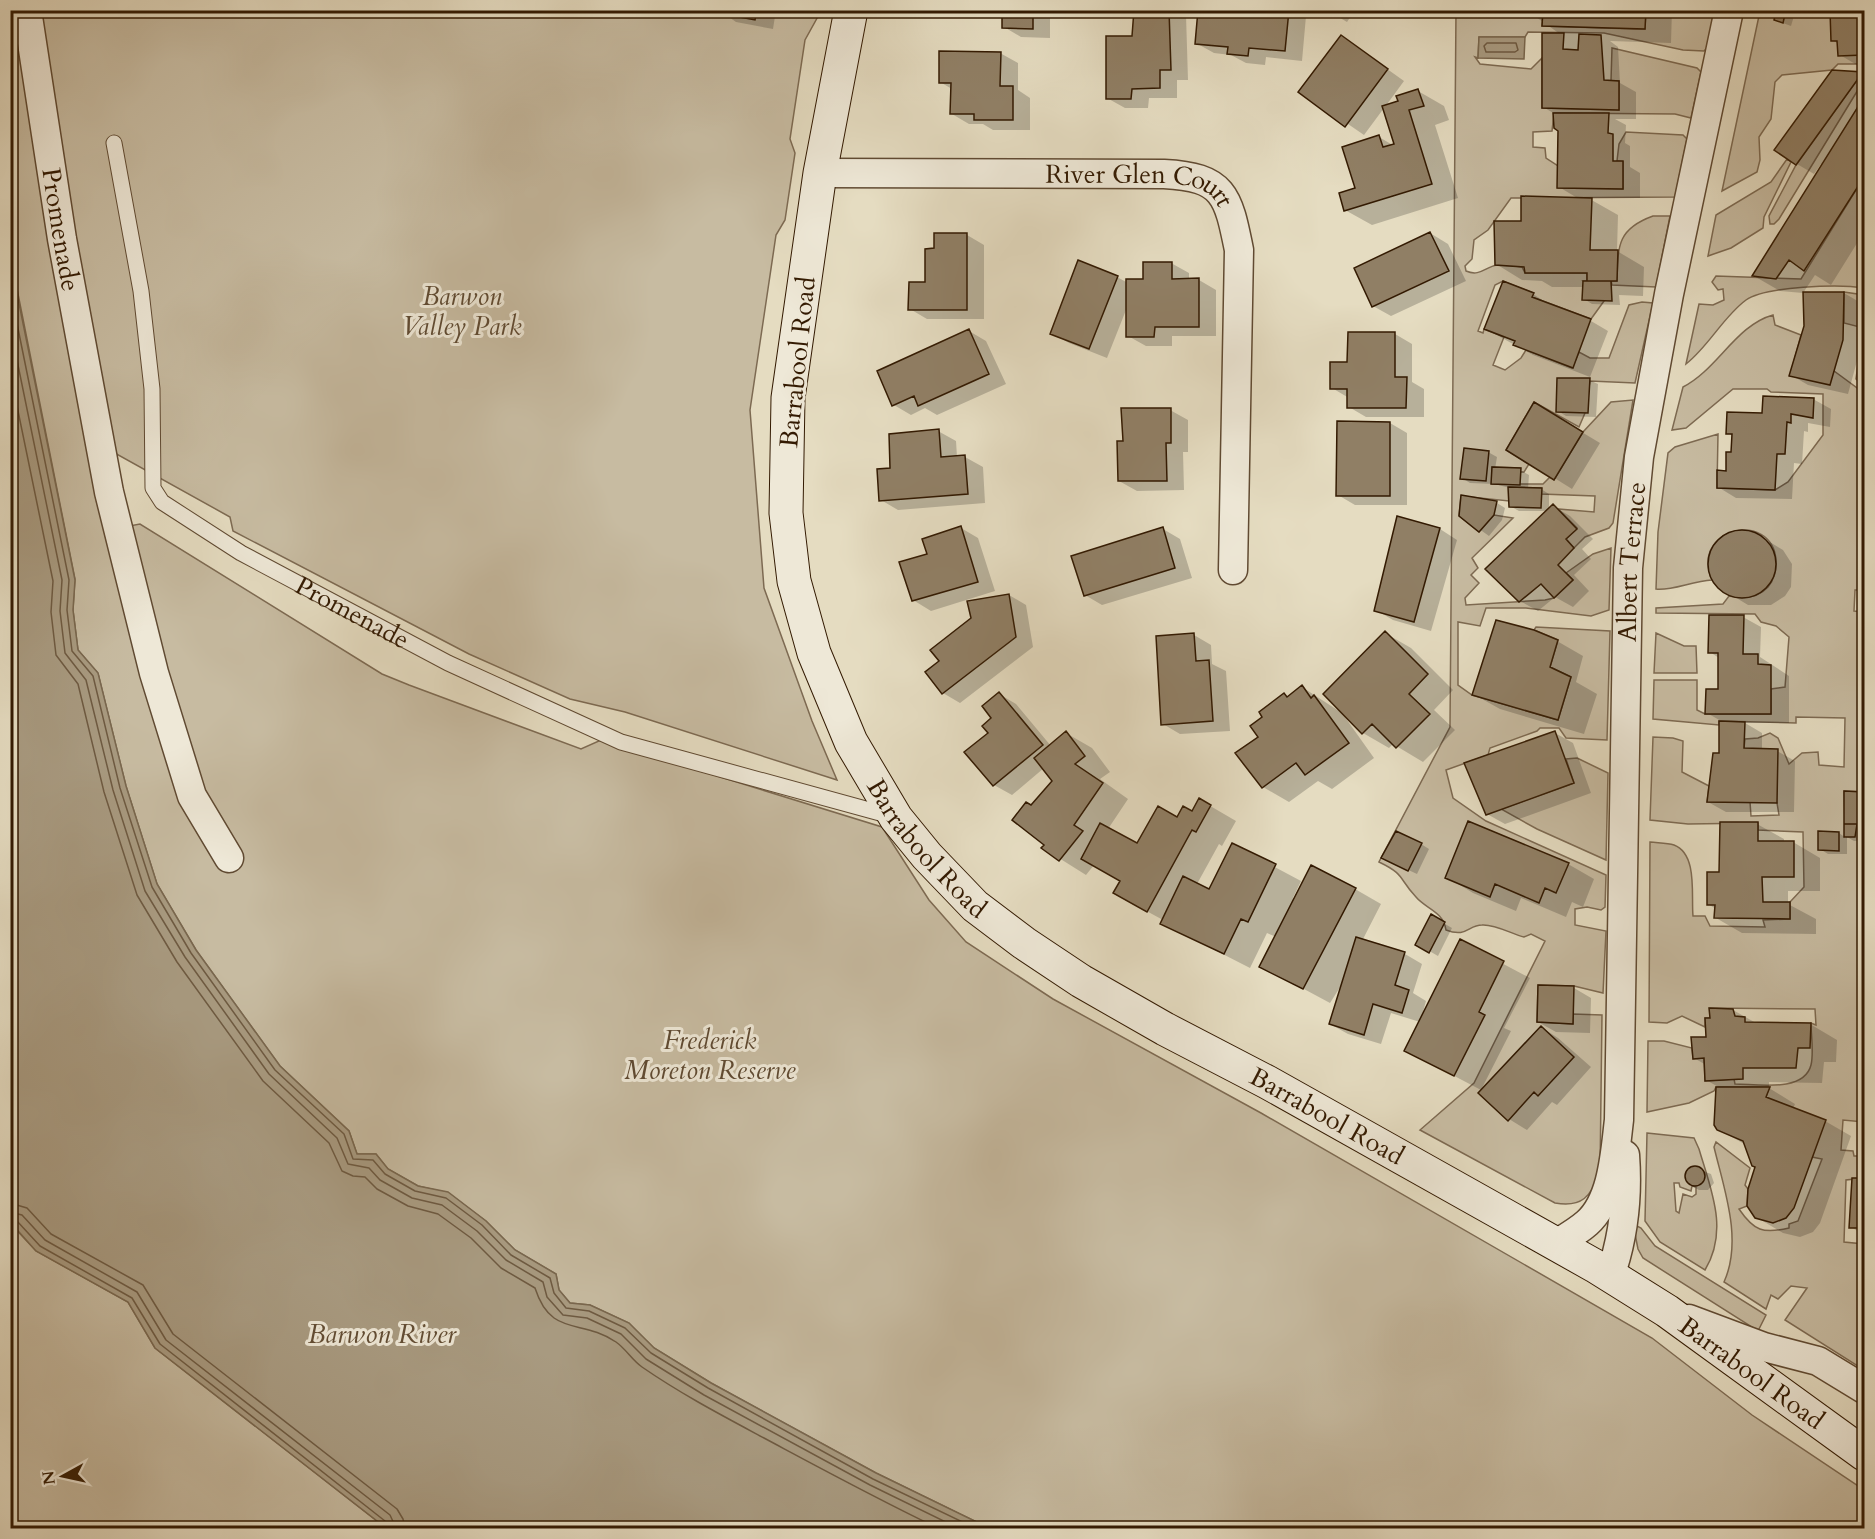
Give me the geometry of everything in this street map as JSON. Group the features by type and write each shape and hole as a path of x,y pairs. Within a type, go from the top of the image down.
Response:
{"street":[{"name":"Promenade","path":"27,10 62,238 109,492 154,673 192,796 228,858"},
{"name":"Barrabool Road","path":"852,10 820,173 788,398 786,513 794,580 814,653 851,742 896,818 927,856 975,906 1081,981 1610,1276 1667,1311 1864,1454"},
{"name":"Albert Terrace","path":"1556,1244 1589,1222 1605,1196 1615,1152 1619,1120 1628,568 1639,457 1667,304 1729,10"},
{"name":"River Glen Court","path":"820,173 1195,175 1220,190 1233,218 1239,250 1233,570"},
{"name":"Albert Terrace","path":"1610,1276 1620,1249 1625,1197 1626,1168 1619,1120"},
{"name":"Barrabool Road","path":"1667,1311 1764,1347 1818,1361 1864,1389"}],"lane":[{"name":"Promenade","path":"114,143 141,291 152,389 153,488 162,502 241,553 438,657 621,742 896,818"}],"green space":[{"name":"Frederick Moreton Reserve","path":"10,11 821,11 805,40 790,139 795,153 785,220 776,235 750,410 764,588 812,721 837,780 625,712 570,699 469,654 233,531 230,517 86,437 108,530 140,524 382,674 409,685 581,749 601,740 882,827 929,900 966,942 1053,999 1261,1113 1652,1338 1752,1415 1864,1490 1864,1528 989,1528 876,1473 711,1383 654,1348 629,1323 590,1305 570,1303 559,1290 556,1274 515,1250 486,1221 448,1193 418,1186 388,1169 376,1154 357,1154 349,1131 280,1066 196,950 157,884 126,786 98,673 78,650 73,610 75,579 11,259"},
{"path":"1456,11 1543,11 1542,26 1645,29 1646,11 1714,11 1708,47 1704,51 1683,50 1604,33 1528,32 1525,37 1479,37 1478,58 1475,57 1480,64 1531,69 1542,58 1542,108 1619,110 1619,81 1611,81 1612,48 1697,68 1701,72 1691,118 1675,114 1554,113 1552,131 1533,132 1533,147 1545,148 1546,158 1558,166 1558,188 1623,189 1623,162 1617,161 1619,144 1626,132 1683,135 1687,139 1675,197 1511,198 1488,230 1474,240 1472,259 1465,266 1466,271 1471,273 1497,265 1522,267 1525,273 1587,273 1587,281 1583,281 1604,301 1591,319 1532,297 1533,293 1503,281 1495,285 1478,331 1483,333 1484,329 1504,337 1493,365 1505,370 1521,358 1526,350 1572,368 1579,352 1590,358 1609,358 1629,305 1642,302 1653,303 1635,383 1590,381 1585,413 1579,427 1534,402 1506,450 1529,464 1524,472 1520,472 1520,468 1492,467 1492,484 1543,484 1550,477 1554,480 1583,432 1611,402 1633,400 1613,523 1609,528 1585,537 1574,548 1566,539 1577,528 1558,509 1594,512 1595,496 1541,494 1541,488 1509,487 1509,501 1461,496 1459,516 1479,532 1494,515 1513,518 1472,558 1478,568 1471,575 1479,583 1465,598 1466,605 1554,598 1573,580 1566,573 1593,554 1611,548 1609,610 1591,616 1526,608 1486,608 1480,626 1458,622 1458,685 1472,695 1558,720 1571,677 1550,667 1558,640 1534,630 1536,627 1610,631 1607,740 1566,738 1559,728 1540,728 1490,748 1488,755 1446,770 1453,798 1486,821 1606,875 1605,907 1601,910 1587,907 1575,909 1575,925 1606,931 1603,993 1574,986 1538,985 1537,1022 1573,1024 1573,1014 1602,1015 1600,1173 1589,1194 1579,1202 1572,1204 1555,1203 1420,1130 1474,1083 1545,941 1531,934 1524,937 1487,925 1459,933 1446,930 1438,914 1410,891 1398,874 1379,862 1450,727"},
{"path":"1760,11 1864,11 1864,64 1838,64 1832,70 1782,75 1775,82 1771,119 1759,137 1760,160 1757,172 1722,191"},
{"path":"1863,72 1864,80 1779,219 1774,224 1770,224 1769,216 1796,165"},
{"path":"1787,159 1791,162 1764,217 1763,228 1731,248 1708,256 1716,215 1771,182"},
{"path":"1864,177 1864,288 1803,287 1756,295 1738,307 1686,364 1699,304 1713,305 1724,300 1723,289 1718,290 1712,282 1716,276 1801,279"},
{"path":"1653,216 1670,216 1656,287 1612,285 1611,281 1617,281 1619,248 1626,233 1641,221"},
{"path":"1844,292 1864,295 1864,590 1855,590 1854,611 1864,612 1864,792 1844,791 1845,824 1864,824 1864,991 1861,992 1861,1001 1864,1004 1864,1122 1843,1120 1841,1150 1853,1151 1854,1156 1864,1156 1864,1178 1846,1180 1844,1242 1864,1244 1864,1370 1785,1320 1807,1288 1791,1286 1778,1299 1771,1295 1766,1309 1724,1282 1732,1249 1732,1232 1727,1197 1714,1147 1716,1142 1750,1168 1745,1185 1748,1189 1747,1206 1739,1209 1755,1226 1772,1231 1789,1228 1789,1224 1798,1221 1822,1159 1812,1157 1766,1097 1769,1087 1716,1087 1714,1091 1689,1103 1647,1112 1648,1041 1664,1041 1692,1048 1693,1059 1704,1058 1705,1081 1734,1079 1735,1084 1778,1085 1799,1080 1807,1074 1811,1065 1811,1023 1816,1025 1815,1009 1710,1008 1710,1018 1705,1018 1705,1027 1682,1016 1667,1023 1649,1022 1650,842 1674,845 1687,857 1692,876 1693,916 1705,916 1710,926 1765,927 1763,920 1790,919 1790,902 1804,887 1803,832 1758,830 1758,823 1688,824 1650,820 1653,737 1683,741 1682,772 1709,786 1707,802 1750,802 1751,816 1779,815 1777,803 1744,748 1745,739 1758,738 1770,733 1778,738 1789,764 1802,753 1818,752 1819,765 1844,767 1845,718 1796,717 1796,723 1719,721 1719,725 1653,719 1654,680 1697,680 1697,710 1705,714 1771,714 1771,689 1785,687 1789,637 1776,626 1761,622 1755,614 1656,613 1656,608 1723,604 1729,596 1755,595 1764,591 1770,584 1775,574 1776,563 1771,544 1761,534 1748,530 1734,531 1721,537 1712,548 1708,562 1712,580 1669,589 1656,589 1658,532 1668,453 1675,447 1718,434 1717,488 1775,490 1788,482 1823,435 1823,394 1771,392 1767,389 1733,389 1686,428 1672,430 1683,387 1706,370 1748,328 1773,315 1775,325 1801,335 1790,376 1834,371 1860,390 1862,384 1856,379 1862,335 1860,327 1844,323"},
{"path":"1656,633 1684,646 1696,646 1697,673 1654,673"},
{"path":"1577,758 1608,773 1606,860 1537,829 1501,809 1574,783 1566,759"},
{"path":"1647,1133 1694,1138 1716,1210 1716,1240 1705,1270 1660,1242 1645,1221","holes":["1674,1183 1679,1183 1680,1187 1691,1191 1692,1186 1696,1187 1696,1194 1692,1197 1683,1194 1679,1213 1676,1211"]},
{"path":"10,1223 36,1251 128,1302 155,1348 386,1528 11,1528"},
{"path":"1633,1224 1641,1228 1655,1246 1766,1315 1758,1331 1643,1258 1638,1249"}],"water":[{"path":"1479,37 1525,37 1524,59 1478,58"},
{"name":"Barwon River","path":"10,259 75,580 73,610 78,650 98,673 126,786 157,884 196,950 280,1066 349,1131 357,1154 376,1154 388,1169 418,1186 448,1192 486,1221 515,1250 556,1274 559,1290 570,1303 590,1305 629,1323 654,1348 711,1383 876,1473 989,1528 386,1528 155,1348 128,1302 36,1251 11,1223"}],"building":[{"path":"717,10 757,10 755,20 717,13"},
{"path":"1002,10 1033,10 1033,29 1002,28"},
{"path":"1134,10 1169,10 1171,70 1160,70 1160,88 1132,89 1131,99 1106,99 1106,36 1132,36"},
{"path":"1198,10 1289,10 1285,51 1249,48 1248,56 1227,54 1228,47 1195,44"},
{"path":"1543,10 1646,10 1645,29 1542,26"},
{"path":"1776,10 1786,10 1783,23 1774,20"},
{"path":"1864,10 1864,55 1838,56 1837,41 1831,41 1830,11"},
{"path":"1542,33 1564,33 1563,49 1578,50 1579,34 1601,35 1604,80 1619,81 1619,110 1542,108"},
{"path":"1341,35 1388,69 1345,127 1298,92"},
{"path":"939,51 1001,52 1000,86 1013,86 1013,120 974,120 974,114 950,114 951,83 939,83"},
{"path":"1832,70 1863,72 1796,165 1774,150"},
{"path":"1418,89 1424,106 1409,110 1432,184 1344,211 1339,193 1355,188 1342,147 1379,135 1383,147 1394,144 1382,106 1398,101 1396,96"},
{"path":"1864,97 1864,177 1804,271 1789,260 1776,279 1752,276"},
{"path":"1553,113 1609,113 1608,133 1613,134 1613,161 1623,161 1623,189 1557,188 1558,131 1554,128"},
{"path":"1521,196 1592,198 1590,250 1618,250 1617,281 1587,281 1587,273 1525,273 1524,267 1495,265 1494,221 1521,221"},
{"path":"1430,232 1449,271 1372,307 1354,268"},
{"path":"934,233 967,233 967,310 908,310 909,282 925,282 925,249 934,248"},
{"path":"1078,260 1118,276 1089,349 1050,334"},
{"path":"1143,262 1172,262 1172,279 1199,278 1199,327 1155,327 1154,337 1126,337 1126,279 1143,279"},
{"path":"1503,281 1534,293 1532,297 1591,319 1573,368 1513,345 1515,341 1484,329"},
{"path":"1583,281 1611,281 1612,301 1582,300"},
{"path":"1803,292 1844,292 1843,340 1830,385 1789,376 1804,326"},
{"path":"969,329 989,374 918,406 914,396 892,406 877,371"},
{"path":"1348,332 1395,332 1395,377 1407,377 1406,408 1347,408 1347,389 1330,389 1330,362 1347,362"},
{"path":"1557,378 1590,378 1588,413 1556,412"},
{"path":"1763,396 1814,398 1813,418 1791,414 1791,423 1787,422 1785,454 1777,454 1775,490 1717,488 1717,470 1726,471 1726,452 1731,452 1732,434 1726,434 1727,412 1762,413"},
{"path":"1534,402 1583,432 1554,480 1506,450"},
{"path":"1121,408 1171,408 1171,443 1166,443 1167,481 1118,481 1117,441 1123,441"},
{"path":"1337,421 1390,422 1390,496 1336,496"},
{"path":"939,429 941,457 965,455 968,494 879,501 877,469 890,468 889,434"},
{"path":"1464,448 1489,451 1486,481 1460,479"},
{"path":"1492,467 1521,468 1520,485 1491,484"},
{"path":"1508,487 1542,488 1541,508 1509,507"},
{"path":"1461,495 1497,501 1494,515 1479,532 1459,516"},
{"path":"1553,504 1577,529 1566,539 1574,548 1558,565 1573,580 1554,598 1541,584 1519,602 1485,569"},
{"path":"1397,516 1440,528 1414,622 1374,611"},
{"path":"961,526 978,582 912,601 899,562 927,554 922,539"},
{"path":"1163,527 1175,568 1084,596 1071,556"},
{"path":"1735,530 1749,530 1761,535 1771,545 1776,564 1771,583 1761,593 1749,598 1735,598 1723,593 1713,583 1708,571 1708,557 1713,545 1723,535"},
{"path":"1009,594 1016,637 942,694 925,672 939,661 930,650 971,618 967,601"},
{"path":"1709,615 1744,615 1743,654 1758,654 1758,664 1771,665 1771,714 1705,714 1706,689 1718,689 1718,653 1708,653"},
{"path":"1496,620 1534,630 1558,640 1550,667 1571,677 1558,720 1472,695"},
{"path":"1385,631 1428,674 1409,694 1430,714 1396,748 1372,724 1362,734 1323,694"},
{"path":"1194,633 1196,661 1209,660 1213,721 1161,725 1156,636"},
{"path":"1302,685 1311,698 1314,695 1349,743 1305,775 1296,763 1262,788 1235,753 1258,737 1250,726 1262,717 1259,712 1284,693 1287,697"},
{"path":"999,692 1043,745 993,786 964,752 988,733 982,726 991,718 982,706"},
{"path":"1719,721 1745,722 1744,748 1778,749 1777,803 1707,802 1713,753 1719,753"},
{"path":"1066,731 1085,756 1075,764 1103,783 1074,825 1083,831 1059,861 1041,848 1044,845 1012,820 1026,802 1031,805 1052,781 1034,758"},
{"path":"1555,731 1574,783 1486,815 1464,763"},
{"path":"1844,791 1864,792 1864,824 1844,824"},
{"path":"1199,798 1211,805 1196,832 1192,830 1147,912 1113,893 1120,881 1081,859 1100,823 1137,843 1158,806 1177,817 1183,806 1192,811"},
{"path":"1468,821 1569,863 1556,893 1545,888 1539,903 1495,884 1490,897 1445,878"},
{"path":"1720,822 1758,822 1758,841 1794,841 1794,877 1762,877 1763,902 1790,902 1790,919 1714,918 1715,905 1707,905 1707,872 1719,872"},
{"path":"1844,824 1857,824 1855,837 1844,837"},
{"path":"1396,831 1422,843 1408,871 1381,858"},
{"path":"1818,831 1839,832 1839,851 1818,850"},
{"path":"1232,843 1276,864 1248,922 1241,919 1224,954 1160,924 1183,876 1209,889"},
{"path":"1311,865 1356,888 1303,989 1259,967"},
{"path":"1431,914 1445,922 1429,953 1415,945"},
{"path":"1356,937 1405,952 1395,985 1409,990 1402,1013 1373,1004 1364,1035 1329,1024"},
{"path":"1460,939 1504,961 1479,1012 1485,1015 1454,1076 1404,1051"},
{"path":"1538,985 1574,986 1573,1024 1537,1022"},
{"path":"1709,1008 1733,1009 1735,1016 1745,1017 1745,1022 1811,1023 1810,1048 1798,1048 1796,1068 1743,1068 1743,1079 1705,1081 1704,1058 1693,1059 1691,1037 1706,1037 1705,1018 1710,1018"},
{"path":"1541,1026 1574,1057 1538,1096 1534,1092 1508,1121 1478,1093"},
{"path":"1716,1087 1770,1087 1766,1097 1826,1120 1794,1208 1786,1218 1773,1223 1755,1218 1747,1206 1748,1189 1755,1167 1752,1166 1743,1141 1717,1130 1714,1125"},
{"path":"1695,1166 1702,1169 1705,1176 1702,1183 1695,1186 1688,1183 1685,1176 1688,1169"},
{"path":"1852,1178 1864,1178 1864,1228 1849,1228"}],"park label":[{"name":"Barwon Valley Park","path":"462,311"}]}
